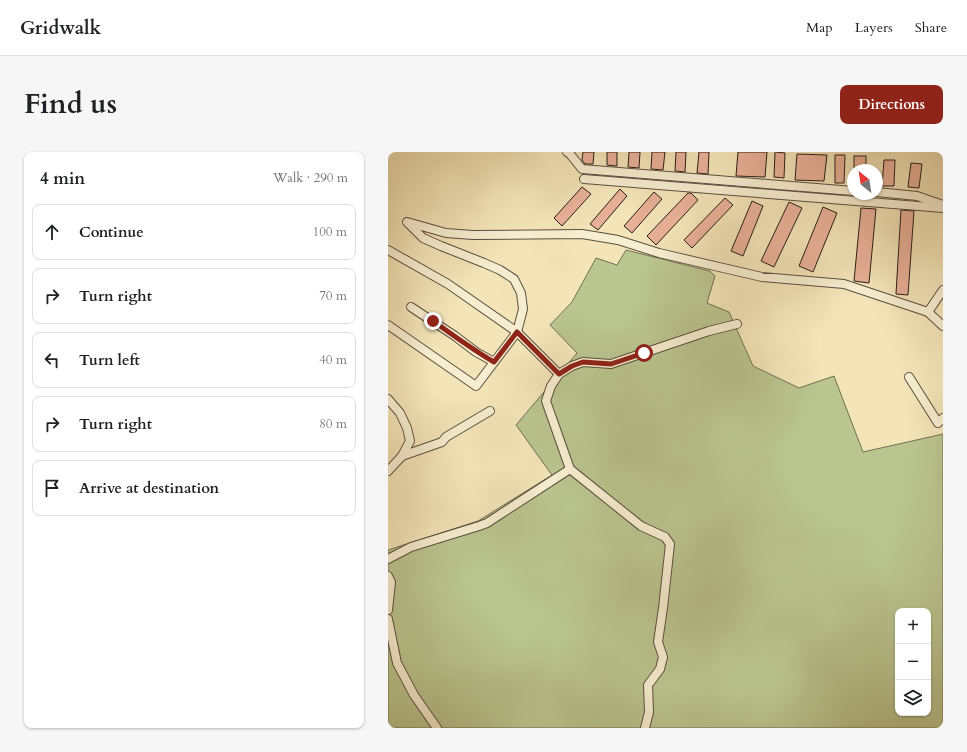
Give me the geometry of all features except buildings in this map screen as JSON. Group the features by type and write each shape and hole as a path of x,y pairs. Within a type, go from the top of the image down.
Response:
{"street":[{"path":"567,152 582,169 847,190"},
{"path":"584,180 943,208"},
{"path":"883,193 917,196 943,205"},
{"path":"388,325 476,386 517,332 524,309 521,293 514,280 500,270 423,238 407,222 446,233 473,235 582,234 618,240 659,253 762,277 844,284 928,312 943,326"},
{"path":"388,250 448,284 517,332 559,374"},
{"path":"928,312 943,290"},
{"path":"411,307 455,336 476,352 494,362"},
{"path":"645,728 649,712 648,685 660,669 663,656 658,642 670,544 665,537 640,526 570,469 546,401 551,386 559,374 572,366 583,362 611,364 708,331 737,324"},
{"path":"909,377 938,422 943,418"},
{"path":"388,399 400,413 407,428 410,441 402,456 388,471"},
{"path":"402,456 442,442 446,437 490,411"},
{"path":"388,559 411,547 483,524 570,469"},
{"path":"388,576 391,582 388,610"},
{"path":"388,619 397,663 414,695 437,728"}],"green space":[{"path":"626,250 710,271 715,276 707,303 729,312 753,366 799,388 834,376 863,452 943,434 943,728 388,728 388,550 478,521 552,475 516,425 577,353 550,325 572,302 596,258 617,265"}],"route":[{"path":"433,321 476,352 494,362 517,332 559,374 572,366 583,362 611,364 644,353"}]}
